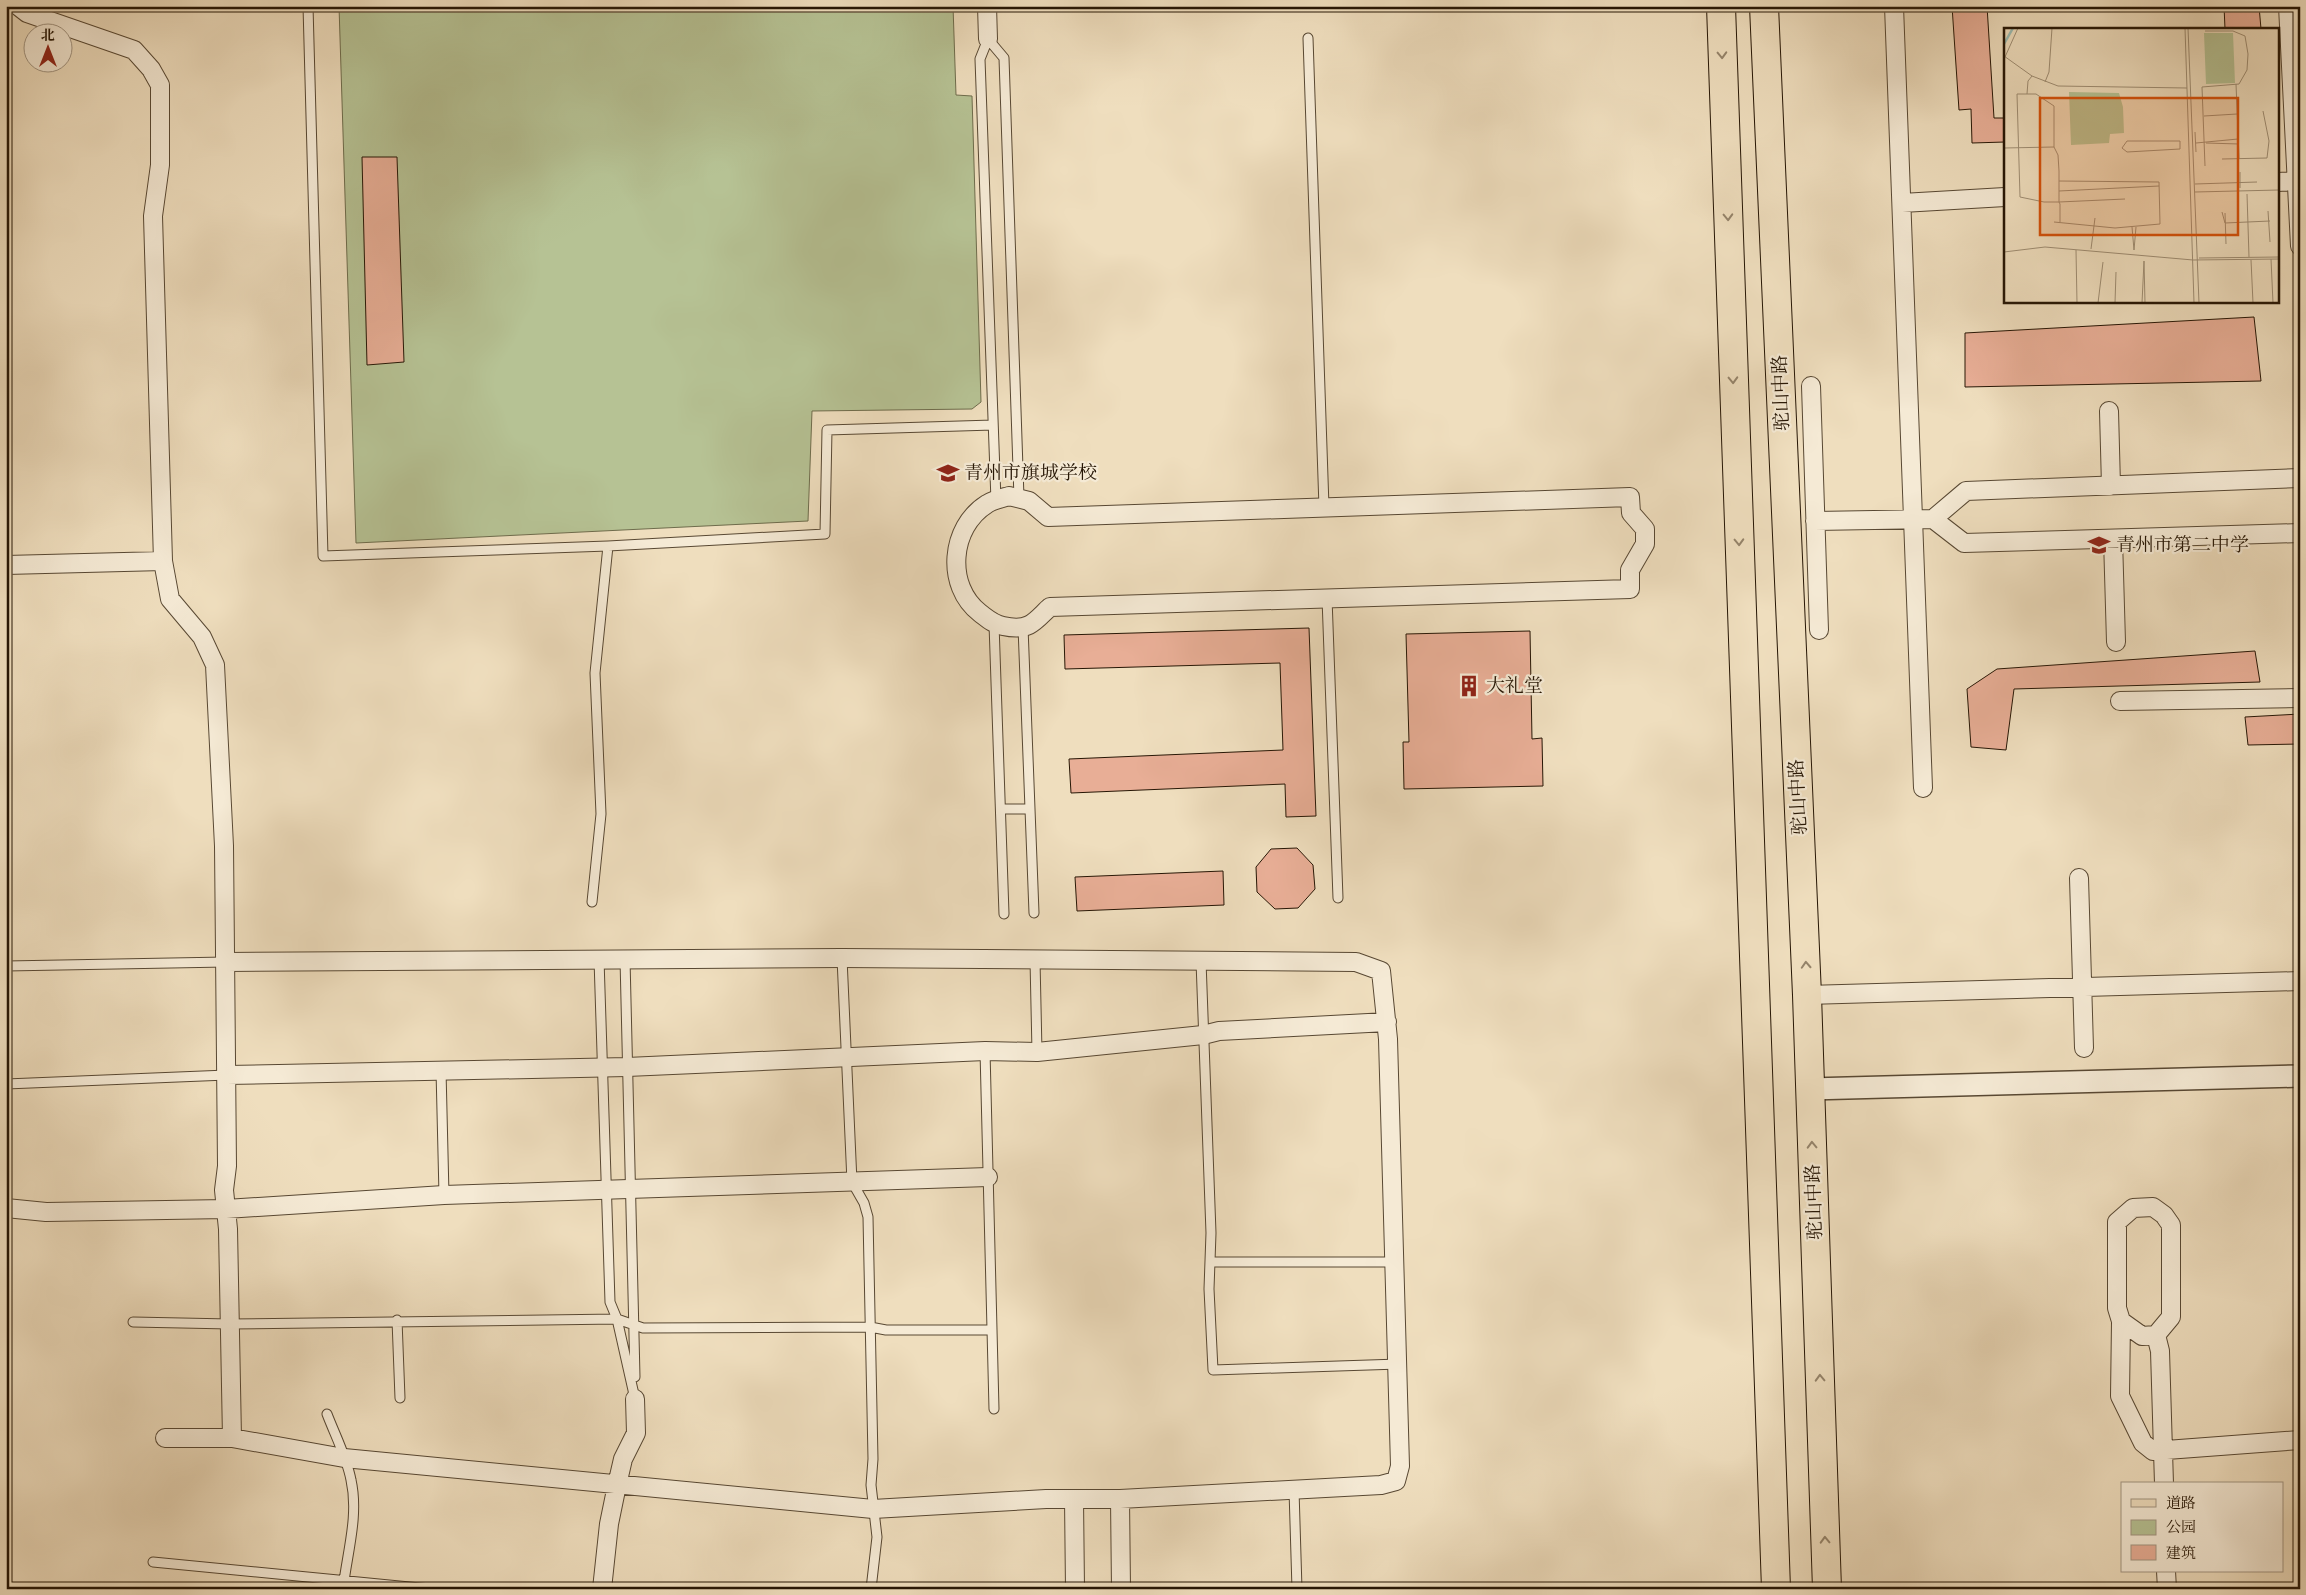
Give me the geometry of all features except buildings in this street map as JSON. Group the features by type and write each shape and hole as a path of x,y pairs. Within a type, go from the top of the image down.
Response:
{"main road":[{"path":"1720,6 1776,1589"},
{"name":"驼山中路","path":"1764,6 1807,995 1827,1589"}],"street":[{"path":"18,6 27,13 134,50 152,68 160,84 160,164 153,216 163,561 170,599 202,637 215,665 224,846 227,1075 226,1209 232,1438"},
{"path":"987,6 988,39"},
{"path":"1894,6 1923,788"},
{"path":"2288,6 2300,246"},
{"path":"2278,182 2297,181"},
{"path":"1902,203 2004,197"},
{"path":"1811,386 1819,630"},
{"path":"2108,411 2111,486"},
{"path":"1815,521 1933,519 1966,491 2300,478"},
{"path":"1009,496 1019,498 1028,500 1048,517 1630,497 1630,513 1645,529 1645,544 1630,570 1630,589 1050,607 1030,624 1012,628 994,624 976,610 963,594 957,574 956,554 961,535 970,519 996,500 1009,496"},
{"path":"1933,519 1964,543 2300,533"},
{"path":"2113,539 2116,642"},
{"path":"6,565 163,561"},
{"path":"2120,701 2300,698"},
{"path":"2079,878 2084,1048"},
{"path":"165,1438 232,1438 344,1458 873,1510 1381,1485 1396,1481 1400,1466 1396,1262 1387,1022 1382,971 1356,962 842,958 226,962"},
{"path":"1807,995 2300,981"},
{"path":"227,1075 627,1066 985,1051 1037,1052 1203,1035 1219,1031 1387,1022"},
{"path":"1810,1089 2300,1076"},
{"path":"6,1208 46,1212 226,1209 444,1195 606,1188 988,1177"},
{"path":"2121,1321 2142,1336 2156,1335 2171,1317 2171,1225 2164,1215 2153,1207 2134,1208 2117,1222 2117,1308 2121,1321 2120,1396 2143,1443 2154,1451 2300,1440"},
{"path":"2156,1335 2160,1351 2164,1482"},
{"path":"602,1589 610,1524 623,1459 636,1433 635,1398"},
{"path":"1074,1499 1075,1589"},
{"path":"1120,1499 1121,1589"},
{"path":"2166,1572 2167,1589"}],"lane":[{"path":"308,6 323,556 608,546 825,534 827,430 993,426"},
{"path":"1308,38 1324,507"},
{"path":"996,500 980,59 988,39 1004,58 1019,498"},
{"path":"592,902 602,814 595,673 608,546"},
{"path":"1327,598 1338,898"},
{"path":"994,624 1004,914"},
{"path":"1022,627 1034,913"},
{"path":"1001,810 1030,810"},
{"path":"842,958 852,1182 864,1203 868,1217 873,1459 871,1485 876,1537 871,1589"},
{"path":"599,960 610,1302 618,1319 635,1398"},
{"path":"625,960 635,1398"},
{"path":"1035,960 1037,1052"},
{"path":"1201,961 1212,1233 1209,1289 1213,1370 1399,1364"},
{"path":"6,966 226,962"},
{"path":"985,1051 994,1408"},
{"path":"441,1070 444,1195"},
{"path":"6,1084 227,1075"},
{"path":"1210,1262 1396,1262"},
{"path":"133,1322 230,1324 397,1320 618,1319 643,1328 870,1327 886,1330 992,1330"},
{"path":"397,1320 400,1398"},
{"path":"327,1414 352,1480 354,1511 343,1584"},
{"path":"1294,1490 1297,1589"},
{"path":"153,1562 343,1584 430,1589"}],"green space":[{"path":"339,6 953,6 956,95 972,96 981,402 972,409 812,411 808,521 356,543"}],"place":[{"name":"青州市旗城学校","path":"948,473"},
{"name":"青州市第二中学","path":"2099,545"},
{"name":"大礼堂","path":"1469,686"}]}
